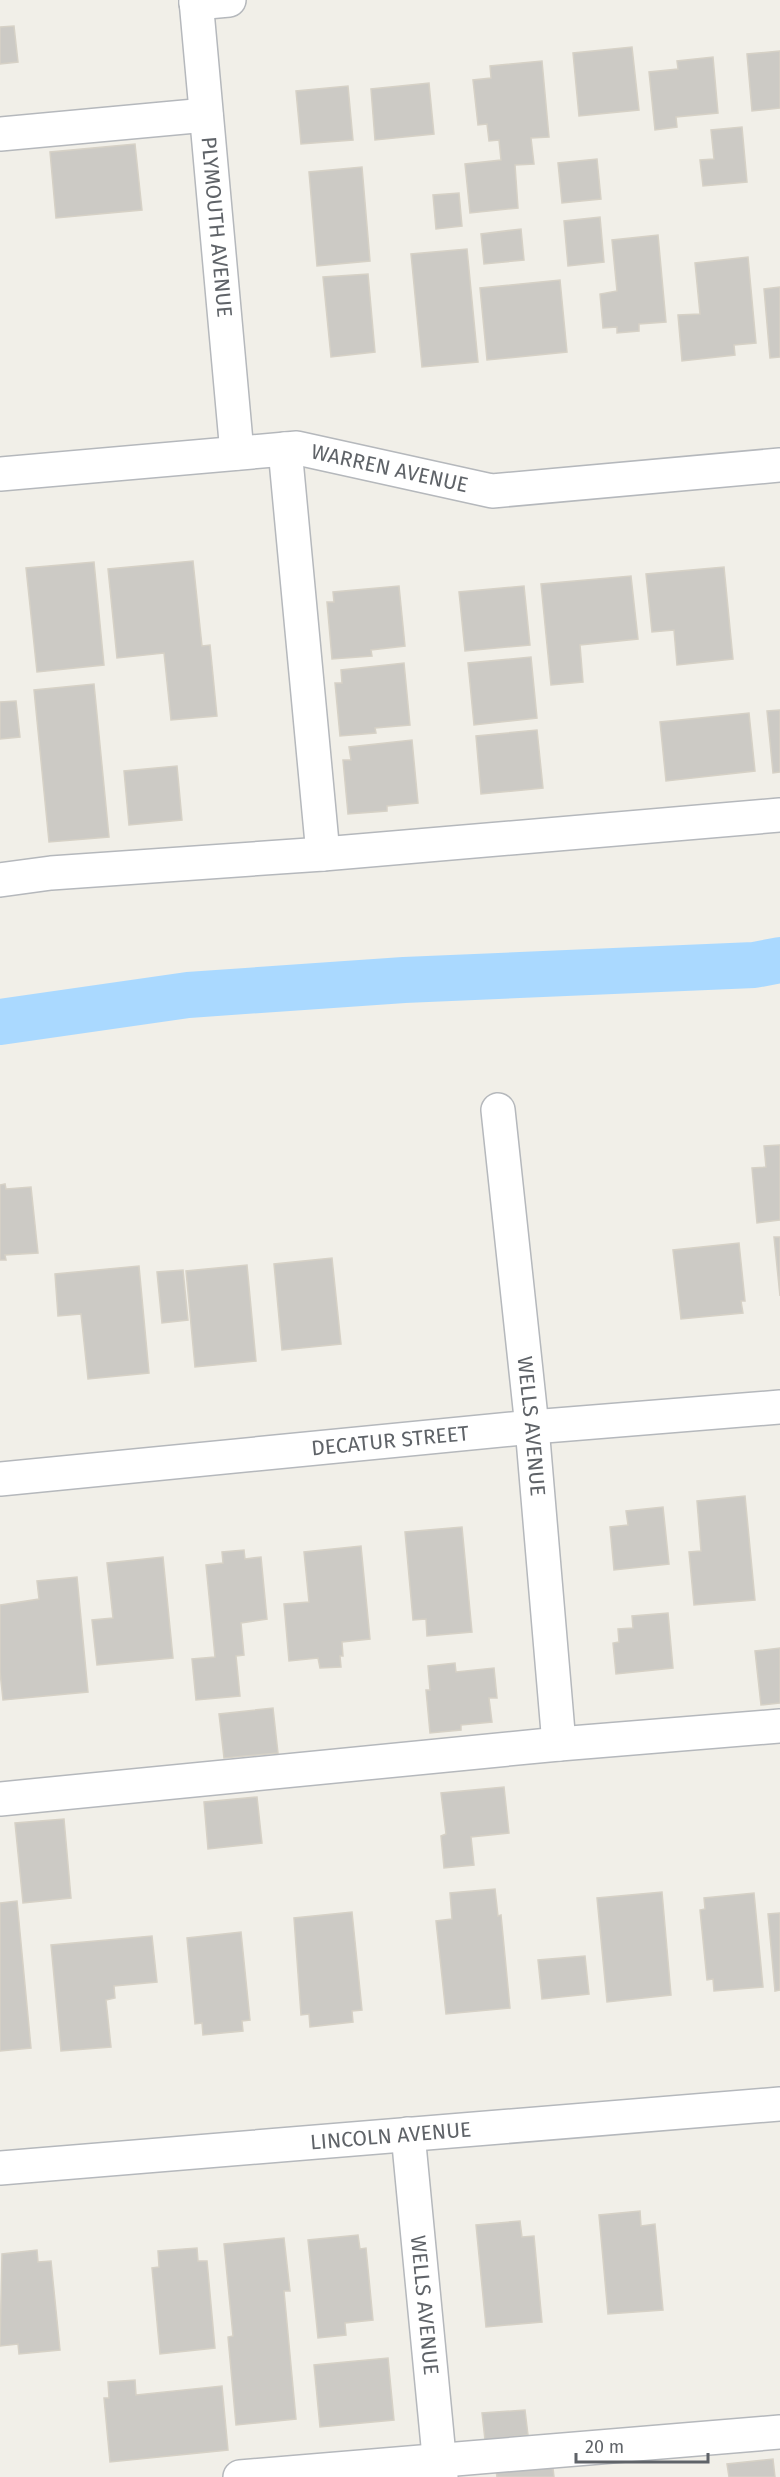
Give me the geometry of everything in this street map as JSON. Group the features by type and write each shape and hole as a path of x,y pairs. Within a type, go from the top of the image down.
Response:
{"street":[{"path":"196,2 229,0"},
{"name":"PLYMOUTH AVENUE","path":"196,2 237,453"},
{"path":"0,134 206,115"},
{"name":"WARREN AVENUE","path":"0,474 297,448 492,491 780,465"},
{"path":"285,449 323,854"},
{"path":"0,880 51,873 323,854 780,815"},
{"name":"WELLS AVENUE","path":"498,1110 532,1427 559,1744"},
{"name":"DECATUR STREET","path":"0,1479 532,1427 780,1407"},
{"path":"0,1799 559,1744 780,1726"},
{"name":"LINCOLN AVENUE","path":"0,2168 780,2104"},
{"name":"WELLS AVENUE","path":"408,2134 440,2469"},
{"path":"240,2477 440,2469 780,2432"}],"building":[{"path":"14,26 18,62 0,64 0,27"},
{"path":"632,47 639,110 579,116 573,53"},
{"path":"780,51 780,108 752,111 747,54"},
{"path":"713,57 718,113 676,117 677,127 655,130 649,72 678,69 677,61"},
{"path":"542,61 549,137 531,138 534,164 515,165 518,208 470,213 465,164 501,160 499,140 489,141 487,124 478,125 473,80 491,78 490,66"},
{"path":"429,83 434,134 375,140 371,89"},
{"path":"348,86 353,140 301,144 296,91"},
{"path":"742,127 747,182 703,186 700,160 714,159 711,130"},
{"path":"135,144 142,210 56,218 50,152"},
{"path":"597,159 601,199 562,203 558,163"},
{"path":"362,167 370,261 317,266 309,172"},
{"path":"459,193 462,226 436,229 433,195"},
{"path":"600,217 604,262 568,266 564,221"},
{"path":"521,229 524,260 484,264 481,234"},
{"path":"658,235 666,322 639,324 639,331 617,333 617,327 603,328 600,294 617,291 612,240"},
{"path":"467,249 478,362 422,367 411,254"},
{"path":"748,257 756,343 734,345 735,355 682,361 678,315 700,314 695,263"},
{"path":"368,274 375,352 331,357 323,277"},
{"path":"560,280 567,352 487,360 480,288"},
{"path":"780,287 780,357 770,358 764,289"},
{"path":"193,561 202,646 210,645 217,716 171,720 164,653 117,658 108,569"},
{"path":"94,562 104,665 37,672 26,568"},
{"path":"724,567 733,659 677,665 674,630 652,632 646,574"},
{"path":"631,576 638,639 580,645 583,682 551,685 541,584"},
{"path":"399,586 405,646 371,650 372,656 332,659 327,602 334,602 333,592"},
{"path":"524,586 530,645 465,651 459,592"},
{"path":"531,657 537,718 474,725 468,663"},
{"path":"404,663 410,725 375,728 376,733 340,736 335,683 342,683 341,670"},
{"path":"94,684 109,837 49,842 34,690"},
{"path":"16,701 20,737 0,739 0,702"},
{"path":"780,710 780,772 773,773 767,711"},
{"path":"749,713 755,771 666,781 660,722"},
{"path":"537,730 543,788 481,794 476,736"},
{"path":"412,740 418,803 387,806 387,811 348,814 343,760 351,760 349,747"},
{"path":"177,766 182,820 129,825 124,771"},
{"path":"780,1145 780,1220 757,1223 752,1168 766,1167 764,1146"},
{"path":"5,1184 6,1189 31,1187 38,1253 5,1255 6,1260 0,1260 0,1185"},
{"path":"774,1237 780,1237 780,1296"},
{"path":"739,1243 745,1301 741,1301 743,1313 681,1319 673,1250"},
{"path":"332,1258 341,1344 282,1350 274,1264"},
{"path":"247,1265 256,1361 195,1367 186,1271"},
{"path":"139,1266 149,1373 88,1379 81,1314 58,1316 55,1274"},
{"path":"183,1270 188,1320 162,1323 157,1272"},
{"path":"745,1496 755,1600 694,1605 689,1552 701,1551 697,1501"},
{"path":"663,1507 669,1564 614,1570 610,1527 628,1525 626,1511"},
{"path":"462,1527 472,1632 427,1636 426,1619 413,1620 405,1532"},
{"path":"361,1546 370,1639 342,1642 341,1667 320,1668 318,1658 289,1661 284,1604 309,1602 304,1552"},
{"path":"244,1550 245,1559 261,1557 267,1619 241,1623 244,1655 236,1656 240,1696 196,1700 192,1659 215,1657 206,1565 223,1563 222,1552"},
{"path":"163,1557 173,1658 97,1665 92,1620 113,1618 107,1563"},
{"path":"77,1577 88,1692 3,1700 0,1672 0,1605 39,1599 37,1581"},
{"path":"668,1613 673,1668 616,1674 613,1643 619,1642 618,1629 633,1628 632,1616"},
{"path":"780,1648 780,1703 761,1705 755,1651"},
{"path":"455,1663 456,1672 494,1668 497,1698 489,1698 492,1722 461,1725 461,1730 430,1733 426,1690 430,1690 428,1666"},
{"path":"273,1708 278,1753 224,1758 219,1714"},
{"path":"504,1787 509,1833 471,1837 474,1865 444,1868 441,1836 446,1834 441,1793"},
{"path":"257,1797 262,1843 208,1849 204,1802"},
{"path":"64,1819 71,1898 23,1903 15,1823"},
{"path":"495,1889 498,1916 501,1915 510,2008 446,2014 436,1921 452,1919 450,1893"},
{"path":"662,1892 671,1995 607,2002 597,1898"},
{"path":"754,1893 763,1987 714,1991 713,1979 707,1980 700,1910 705,1909 704,1898"},
{"path":"17,1901 31,2048 0,2051 0,1903"},
{"path":"352,1912 362,2010 352,2011 353,2022 310,2027 309,2014 301,2015 294,1918"},
{"path":"780,1913 780,1990 775,1991 768,1914"},
{"path":"241,1932 250,2020 242,2021 243,2031 203,2035 202,2023 195,2024 187,1938"},
{"path":"152,1936 157,1982 114,1986 115,1998 106,2000 111,2047 61,2051 51,1945"},
{"path":"585,1956 589,1994 542,1999 538,1960"},
{"path":"640,2211 641,2226 655,2224 663,2310 608,2314 599,2215"},
{"path":"520,2221 522,2237 534,2236 542,2322 486,2327 476,2225"},
{"path":"358,2235 360,2249 366,2248 373,2320 345,2323 346,2335 318,2338 308,2240"},
{"path":"284,2238 290,2291 284,2291 296,2419 236,2425 228,2337 233,2336 224,2244"},
{"path":"197,2248 198,2261 207,2261 215,2348 160,2354 152,2268 159,2267 158,2251"},
{"path":"37,2250 38,2262 51,2261 60,2350 19,2354 18,2344 0,2346 2,2254"},
{"path":"388,2358 394,2420 320,2427 314,2365"},
{"path":"135,2380 136,2395 222,2386 228,2450 110,2462 104,2398 109,2398 108,2382"},
{"path":"525,2410 528,2435 485,2440 482,2413"},
{"path":"552,2459 554,2477 497,2477 495,2464"},
{"path":"773,2459 775,2477 729,2477 727,2464"}],"waterway":[{"path":"0,1022 188,995 404,980 754,965 780,960"}]}
